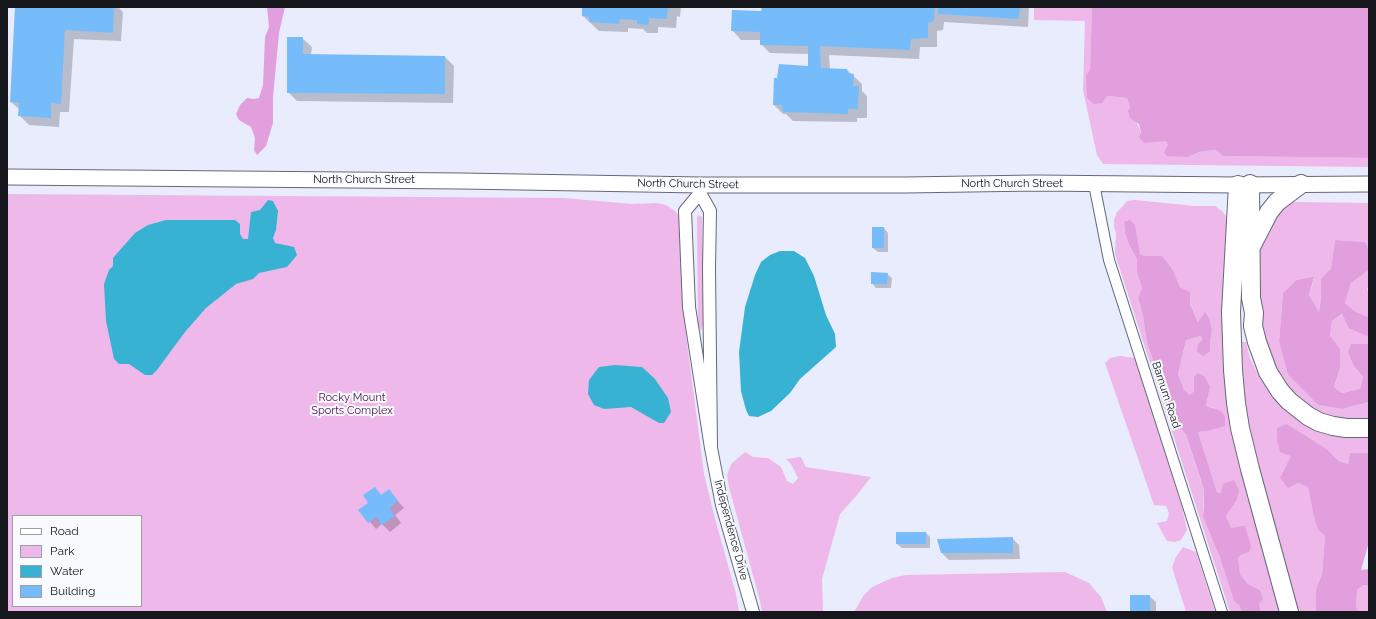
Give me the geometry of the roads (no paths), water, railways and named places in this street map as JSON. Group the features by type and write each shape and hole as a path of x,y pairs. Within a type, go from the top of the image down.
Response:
{"highway":[{"path":"1244,184 1251,247 1251,298 1254,313 1253,326 1268,372 1277,386 1293,405 1308,416 1319,422 1346,428 1369,428"},
{"path":"1244,184 1231,312 1236,403 1240,428 1250,469 1289,612"},
{"path":"1251,247 1260,228 1273,207 1277,202 1301,184"}],"main road":[{"name":"North Church Street","path":"7,177 461,181 700,189 1094,184 1369,184"}],"street":[{"name":"Barnum Road","path":"1094,184 1109,260 1222,612"},
{"path":"700,189 710,211 709,268 712,448"},
{"path":"700,189 686,211 689,307 712,448"},
{"name":"Independence Drive","path":"712,448 722,504 753,612"}],"water":[{"path":"268,200 273,201 278,211 276,230 273,238 275,243 294,247 297,255 287,267 259,273 253,279 236,284 206,308 185,332 152,375 145,375 129,364 119,364 114,359 106,321 104,284 109,270 113,266 113,258 135,233 148,225 166,220 235,220 240,224 240,234 243,239 248,239 251,212 260,210"},
{"path":"780,251 794,251 805,258 814,276 826,315 835,334 836,347 800,379 790,393 771,411 758,417 749,416 741,391 739,352 745,307 755,275 761,262 770,255"},
{"path":"615,365 642,367 655,379 668,398 671,412 664,423 659,423 631,407 604,409 594,405 588,394 589,380 599,367"}],"park label":[{"name":"Rocky Mount Sports Complex","path":"352,404"}]}
